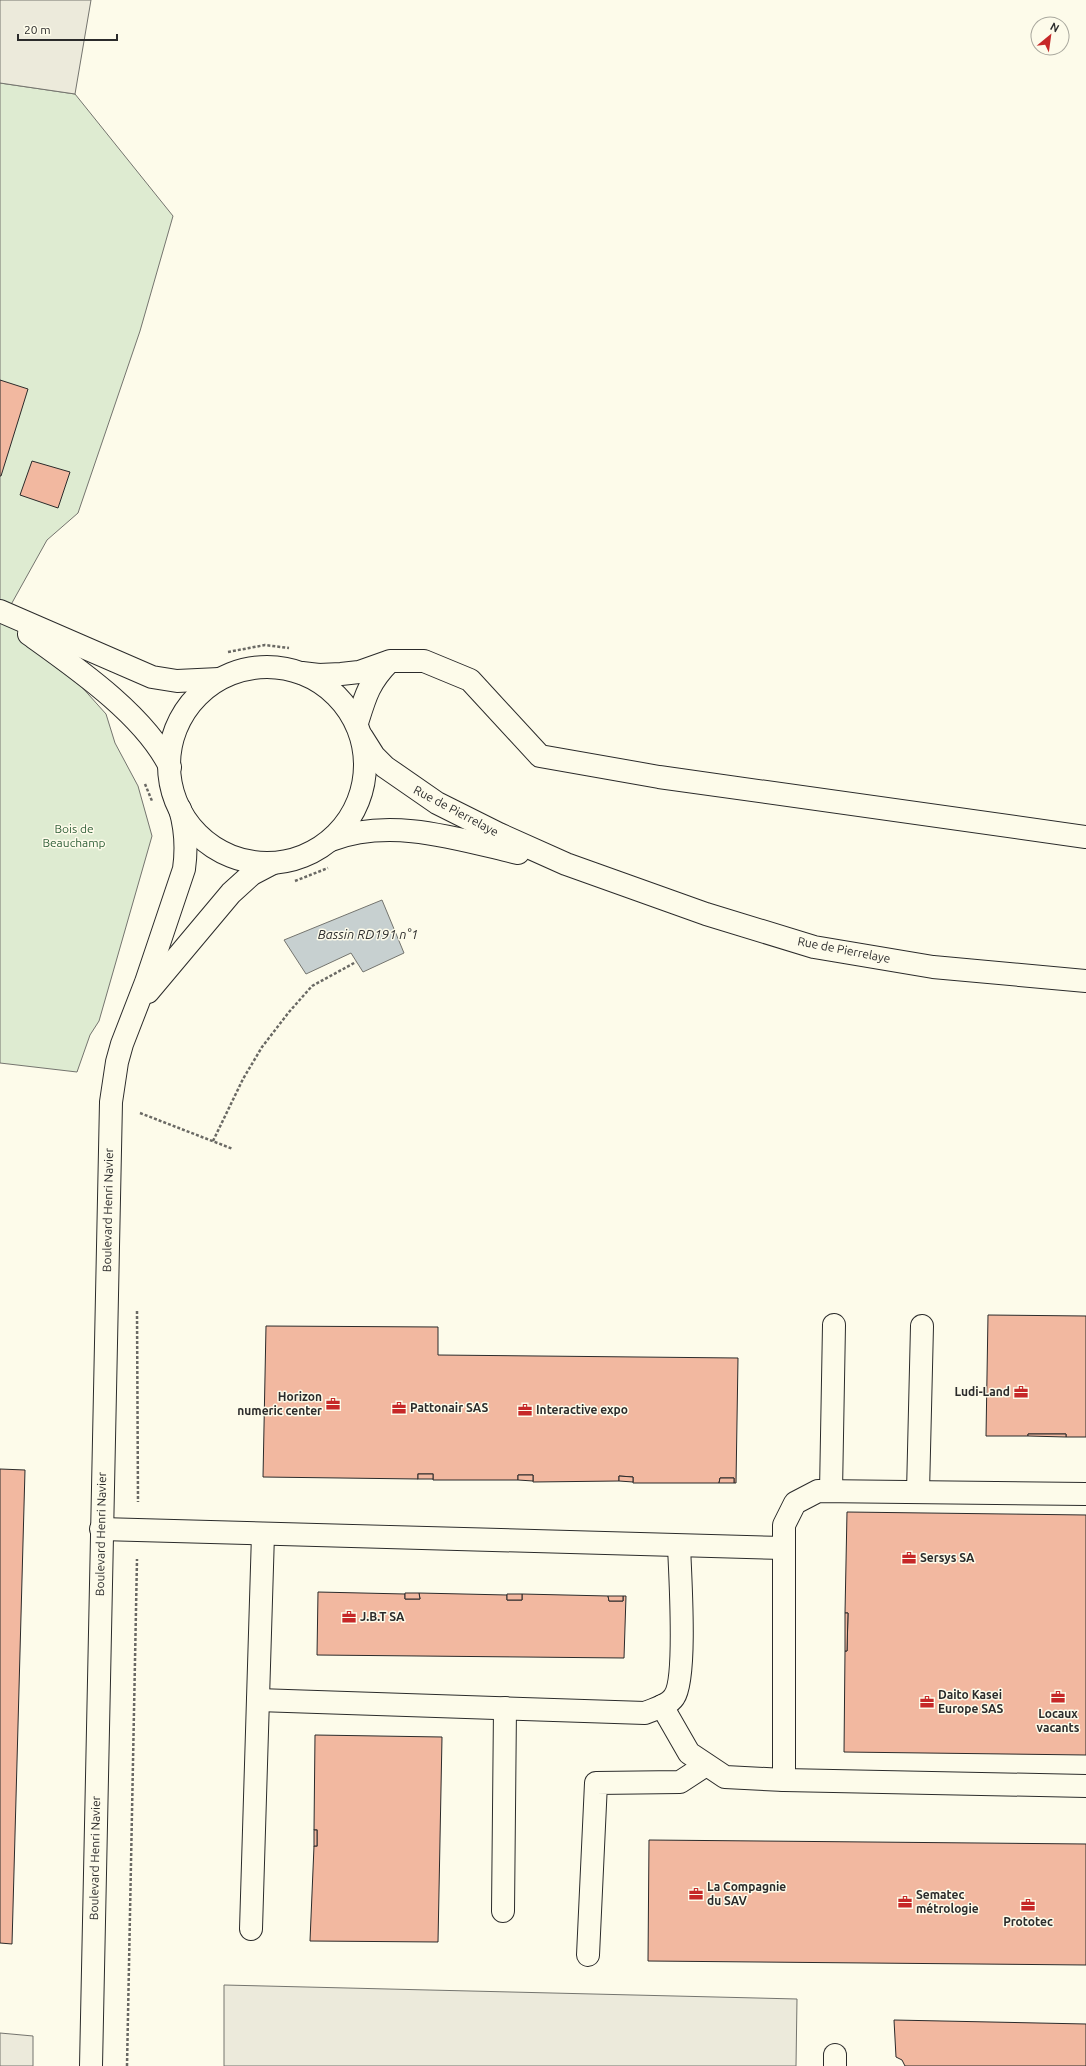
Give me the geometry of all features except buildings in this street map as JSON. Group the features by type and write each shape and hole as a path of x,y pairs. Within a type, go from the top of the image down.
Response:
{"main road":[{"path":"0,612 152,677 177,681 220,679"},
{"path":"0,612 75,668 116,702 153,740 170,767"},
{"path":"390,661 372,682 359,730 365,751 364,785 352,816 330,841 313,852 293,860 273,863 254,862 235,857 218,850 202,838 189,824 180,810 173,793 169,758 174,734 184,712 200,693 220,679 247,669 261,667 276,667 319,675 359,672 390,661 424,661 470,680 540,756 659,777 1086,837"},
{"name":"Rue de Pierrelaye","path":"302,673 330,689 350,710 359,730 374,756 385,767 437,803 499,834 566,864 706,914 814,947 933,967 1086,981"},
{"name":"Boulevard Henri Navier","path":"91,2066 111,1102 120,1050 138,1006 184,869 186,852 185,827 180,810"},
{"name":"Rue de Pierrelaye","path":"330,841 367,830 399,830 454,838 566,864"},
{"name":"Boulevard Henri Navier","path":"138,1006 231,894 252,874 273,863"},
{"path":"831,1491 834,1325"},
{"path":"918,1492 922,1326"},
{"path":"784,1780 784,1525 795,1503 818,1491 1086,1494"},
{"path":"101,1529 784,1548"},
{"path":"250,1929 264,1534"},
{"path":"258,1700 645,1713 662,1706 674,1696 681,1669 679,1546"},
{"path":"662,1706 689,1753 725,1777 784,1780 1086,1786"},
{"path":"503,1911 505,1708"},
{"path":"588,1955 596,1783 680,1782 706,1765"}],"path":[{"path":"227,652 265,646 292,648"},
{"path":"144,781 153,804"},
{"path":"287,883 320,873 330,867"},
{"path":"213,1141 247,1072 262,1047 289,1012 312,986 356,962"},
{"path":"111,1102 233,1149"},
{"path":"127,2066 138,1529 138,1308"}],"green space":[{"name":"Bois de Beauchamp","path":"0,83 75,94 173,216 140,331 78,513 47,540 3,619 36,636 106,714 115,743 138,786 152,836 99,1021 90,1035 77,1072 0,1063"}],"shaded area":[{"path":"0,0 91,0 75,94 0,83"},
{"path":"224,1985 797,1999 796,2066 224,2066"},
{"path":"0,2033 33,2036 33,2066 0,2066"}],"water":[{"name":"Bassin RD191 n°1","path":"382,900 404,953 363,972 351,953 306,974 284,940"}],"place":[{"name":"Ludi-Land","path":"1021,1392"},
{"name":"Horizon numeric center","path":"333,1404"},
{"name":"Pattonair SAS","path":"399,1408"},
{"name":"Interactive expo","path":"525,1410"},
{"name":"Sersys SA","path":"909,1558"},
{"name":"J.B.T SA","path":"349,1617"},
{"name":"Locaux vacants","path":"1058,1697"},
{"name":"Daito Kasei Europe SAS","path":"927,1702"},
{"name":"La Compagnie du SAV","path":"696,1894"},
{"name":"Sematec métrologie","path":"905,1902"},
{"name":"Prototec","path":"1028,1905"}]}
